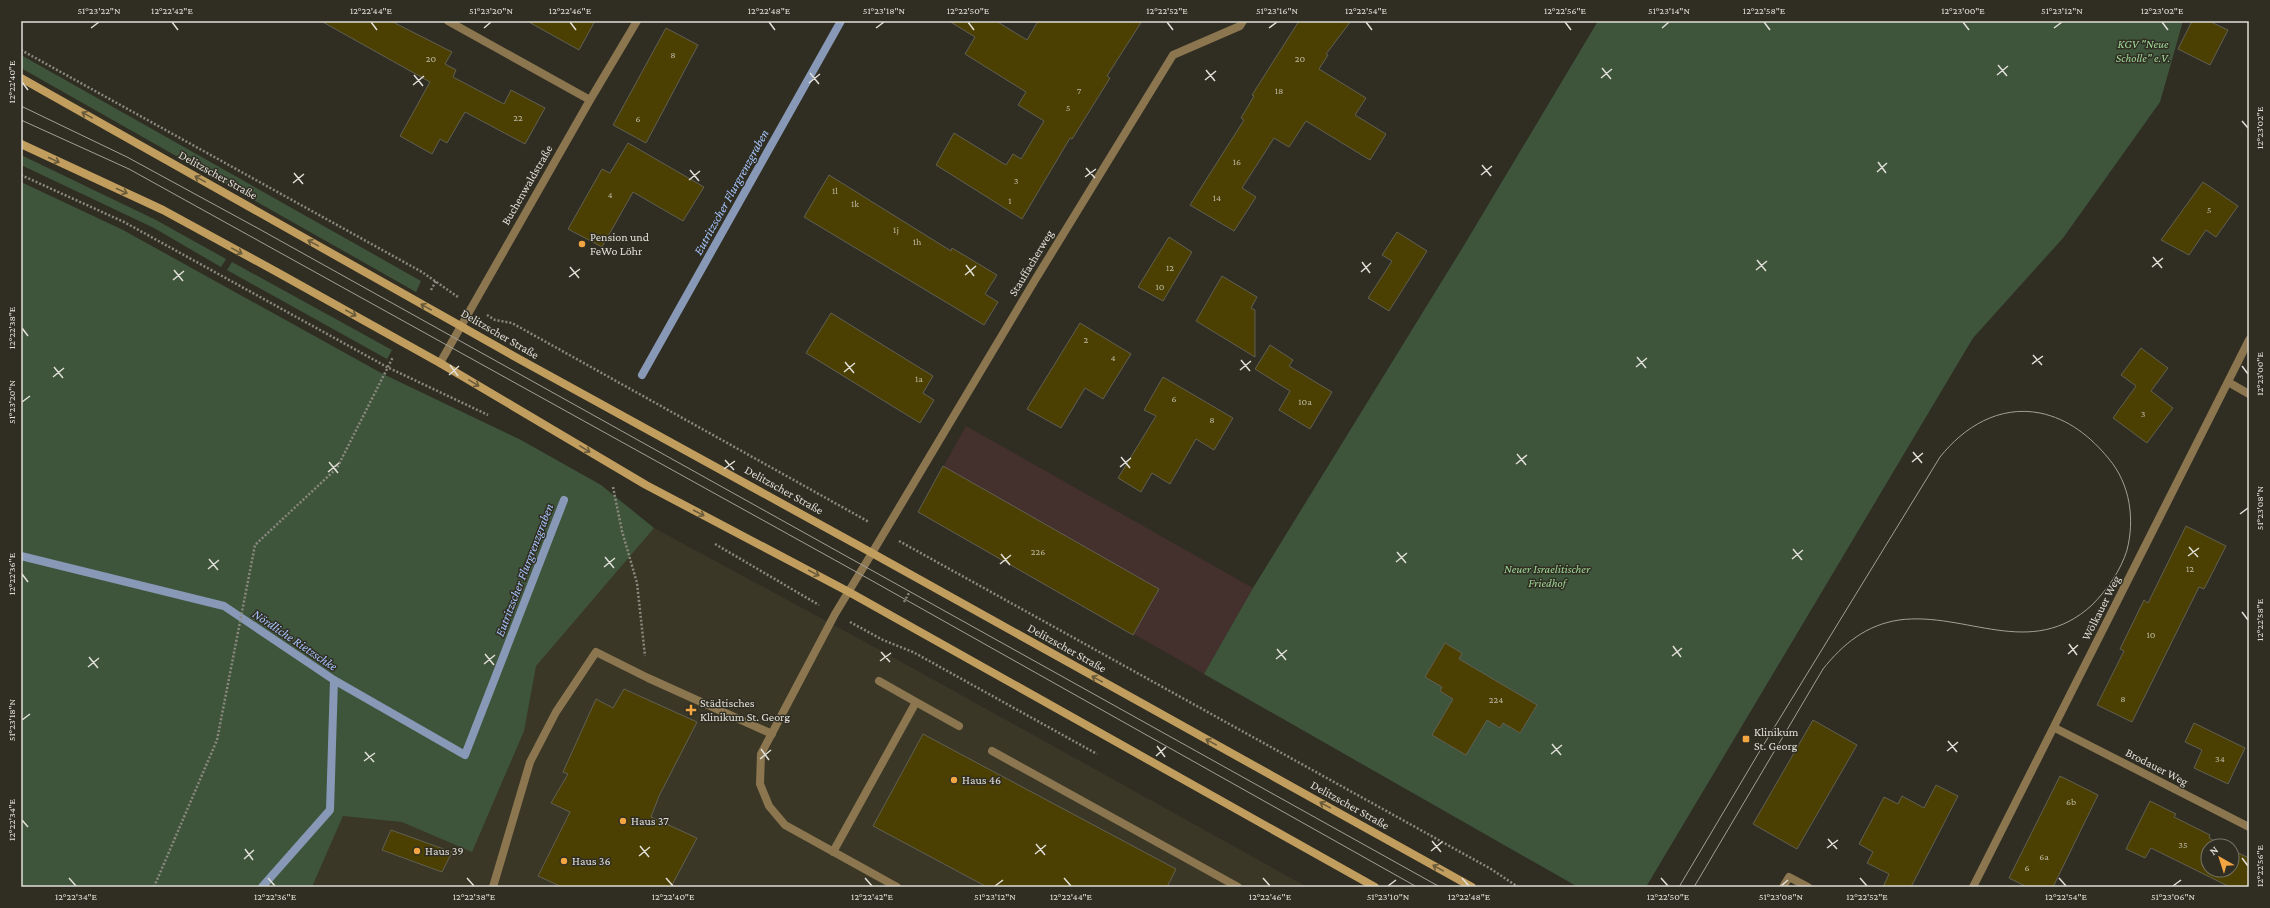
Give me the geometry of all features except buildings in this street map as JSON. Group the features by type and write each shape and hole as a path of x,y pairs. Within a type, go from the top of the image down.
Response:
{"main road":[{"name":"Delitzscher Straße","path":"21,78 460,326 872,553 1472,887"},
{"path":"21,144 163,210 440,363 646,485 849,592 1375,887"}],"street":[{"path":"448,21 590,100"},
{"name":"Buchenwaldstraße","path":"440,363 590,100 637,21"},
{"name":"Stauffacherweg","path":"897,887 785,825 769,806 760,784 761,754 849,592 1035,280 1173,55 1240,26 1243,21"},
{"name":"Wölkauer Weg","path":"1973,887 2055,728 2249,340"},
{"path":"2228,382 2249,394"},
{"path":"493,887 530,762 556,712 596,652 648,678 772,734"},
{"path":"879,682 959,726"},
{"path":"833,852 916,702"},
{"name":"Brodauer Weg","path":"2055,728 2249,827"},
{"path":"992,751 1236,887"},
{"path":"1783,887 1789,877 1808,887"}],"path":[{"path":"21,50 436,281 495,320 512,323 868,522 884,533 1477,862 1518,887"},
{"path":"422,304 436,281"},
{"path":"154,887 217,740 255,545 337,468 401,341"},
{"path":"612,481 622,531 637,583 648,678"},
{"path":"883,640 929,557"}],"shaded area":[{"path":"966,426 1253,588 1204,674 918,512"},
{"name":"Städtisches Klinikum St. Georg","path":"654,528 878,649 1307,887 312,887 343,816 401,698"}],"green space":[{"name":"Neuer Israelitischer Friedhof","path":"1598,21 2183,21 2160,102 2063,238 1973,338 1646,887 1578,887 1204,674 1253,588 1463,247"},
{"path":"21,55 421,281 416,292 21,68"},
{"path":"21,155 156,220 226,259 221,267 154,228 21,165"},
{"path":"21,182 123,230 383,374 521,440 601,485 654,528 536,666 524,731 472,852 402,822 343,816 312,887 21,887"},
{"path":"232,262 392,350 387,359 227,270"}],"waterway":[{"name":"Eutritzscher Flurgrenzgraben","path":"642,375 841,21"},
{"name":"Eutritzscher Flurgrenzgraben","path":"21,556 224,606 334,680 465,755 564,500"},
{"name":"Nördliche Rietzschke","path":"262,887 330,810 334,680"}],"tram line":[{"path":"21,106 127,157 261,230 1440,887"},
{"path":"21,120 129,169 860,574 1417,887"},
{"path":"1679,887 1761,749 1940,457 1950,446 1960,436 1984,421 1997,415 2025,411 2051,416 2070,424 2095,443 2109,459 2122,479 2129,502 2131,526 2127,550 2121,565 2113,579 2098,599 2069,621 2046,630 2022,632 1998,630 1924,619 1899,620 1887,623 1876,626 1856,637 1847,644 1823,669 1694,887"}],"place":[{"name":"Pension und FeWo Löhr","path":"582,244"},
{"name":"Städtisches Klinikum St. Georg","path":"691,710"},
{"name":"Klinikum St. Georg","path":"1746,739"},
{"name":"Haus 46","path":"954,780"},
{"name":"Haus 37","path":"623,821"},
{"name":"Haus 39","path":"417,851"},
{"name":"Haus 36","path":"564,861"}],"park label":[{"name":"KGV \"Neue Scholle\" e.V.","path":"2143,51"}]}
